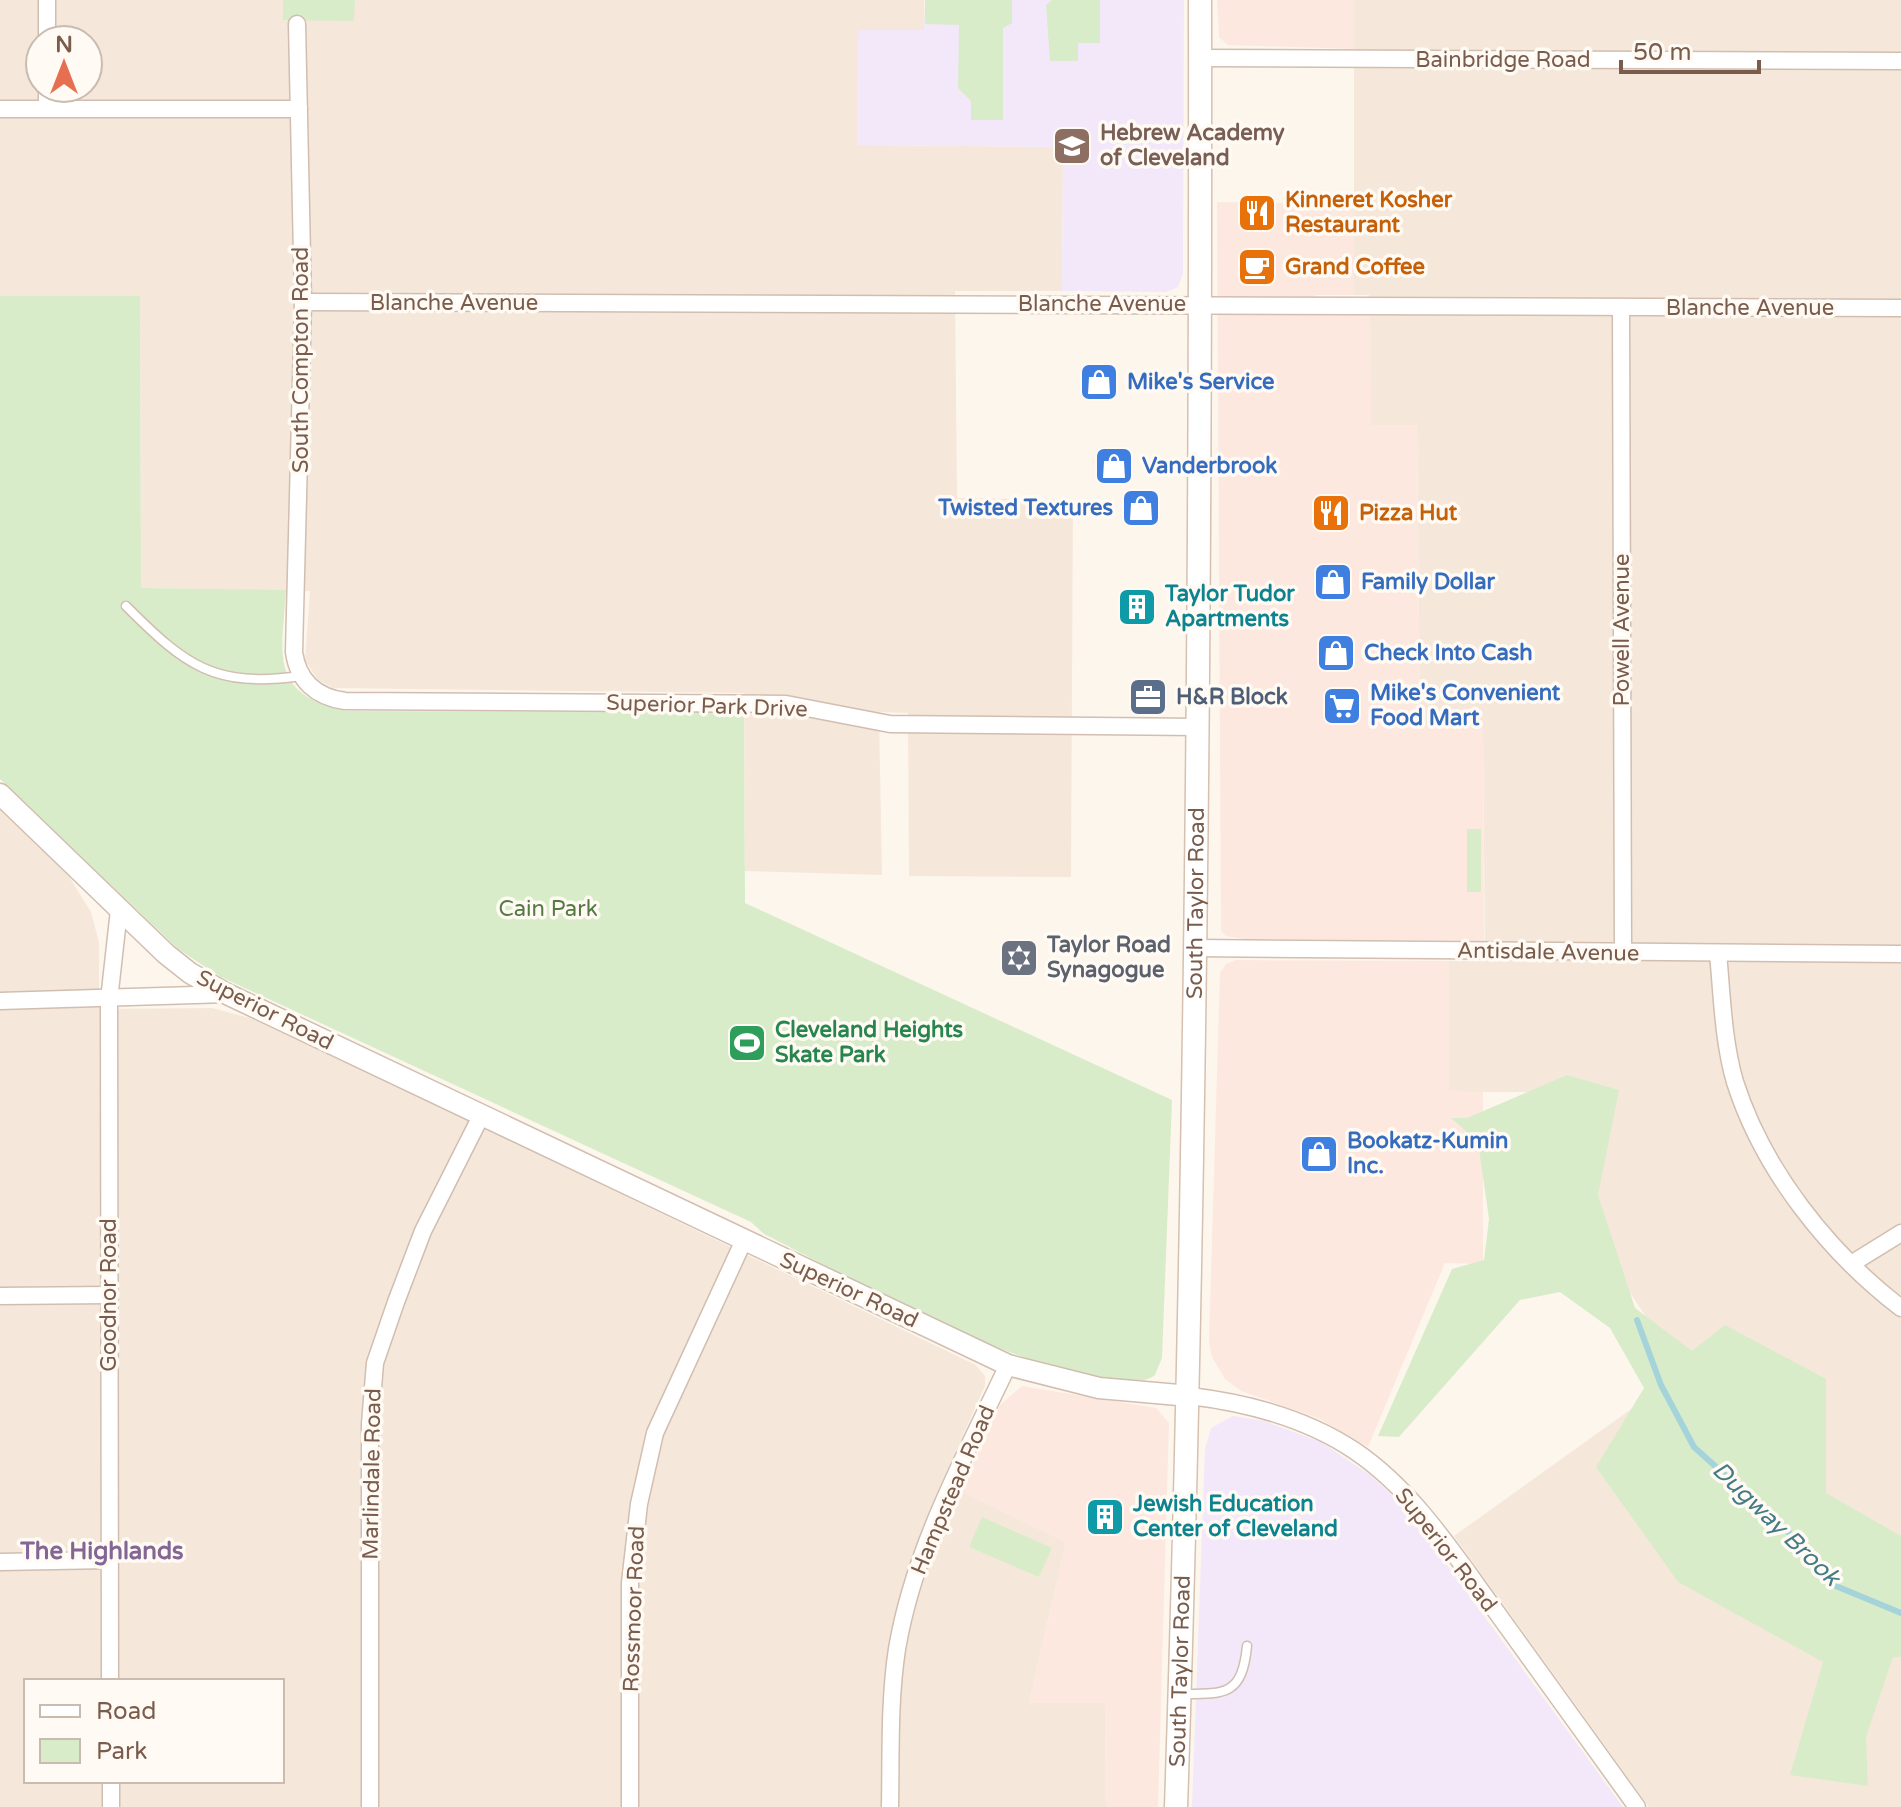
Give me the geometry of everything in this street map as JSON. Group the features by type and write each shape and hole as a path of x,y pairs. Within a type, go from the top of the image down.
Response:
{"main road":[{"name":"South Taylor Road","path":"1176,1807 1190,1396 1196,948 1200,0"}],"street":[{"path":"47,0 47,24"},
{"name":"South Compton Road","path":"297,24 303,302 298,591 294,640 295,665 301,676"},
{"name":"Bainbridge Road","path":"1201,58 1901,61"},
{"path":"0,109 299,109"},
{"name":"Blanche Avenue","path":"303,302 1901,308"},
{"name":"Powell Avenue","path":"1621,308 1623,953"},
{"name":"Superior Park Drive","path":"301,676 313,690 345,701 786,704 899,725 1198,727"},
{"name":"Superior Road","path":"0,794 119,910 190,973 227,994 1008,1365 1099,1388 1190,1396 1251,1406 1308,1426 1343,1443 1381,1470 1448,1546 1637,1807"},
{"name":"Goodnor Road","path":"110,1679 109,1000 119,910"},
{"name":"Antisdale Avenue","path":"1196,948 1901,954"},
{"path":"1718,953 1735,1081 1773,1164 1802,1209 1851,1264 1901,1308"},
{"path":"0,1001 227,994"},
{"name":"Marlindale Road","path":"370,1807 370,1424 375,1363 423,1231 481,1116"},
{"path":"1851,1264 1901,1233"},
{"name":"Rossmoor Road","path":"630,1807 630,1583 639,1504 655,1433 744,1240"},
{"path":"0,1296 109,1295"},
{"name":"Hampstead Road","path":"890,1807 893,1688 907,1604 937,1516 1008,1365"},
{"path":"0,1562 109,1560"},
{"path":"111,1783 111,1807"}],"lane":[{"path":"126,606 177,651 208,672 232,679 261,681 301,676"},
{"path":"1179,1694 1217,1694 1235,1685 1244,1672 1247,1646"}],"shaded area":[{"path":"0,0 924,0 925,30 858,145 1063,147 1062,291 955,291 957,498 1073,500 1071,877 909,876 908,713 879,712 882,875 745,871 744,693 333,688 318,680 305,660 310,591 141,588 140,296 0,296"},
{"name":"Hebrew Academy of Cleveland","path":"925,0 1184,0 1183,274 1178,287 1167,292 1062,291 1063,147 857,145 858,30 924,30"},
{"path":"1217,0 1354,0 1354,49 1228,45 1219,37"},
{"path":"1354,0 1901,0 1901,1807 1649,1807 1454,1536 1683,1372 1606,1257 1548,1092 1449,1092 1449,961 1485,961 1483,728 1420,727 1417,426 1370,425 1369,295 1354,295"},
{"path":"1217,202 1354,204 1354,295 1315,295 1315,314 1370,315 1371,425 1417,425 1420,727 1483,727 1484,941 1245,939 1226,936 1221,931"},
{"path":"0,810 68,875 91,912 99,942 99,1009 212,1008 261,1021 976,1365 985,1376 985,1386 942,1482 1066,1542 1029,1703 1105,1703 1106,1807 0,1807"},
{"path":"1236,960 1449,961 1449,1091 1483,1092 1483,1264 1445,1263 1368,1447 1318,1418 1241,1391 1225,1379 1212,1357 1209,1341 1220,973 1226,964"},
{"path":"1022,1386 1156,1408 1169,1423 1158,1807 1106,1807 1105,1703 1029,1703 1066,1542 960,1491 1000,1405"},
{"path":"1233,1416 1264,1421 1321,1442 1370,1475 1390,1493 1415,1521 1623,1807 1192,1807 1205,1449 1211,1428"}],"green space":[{"path":"283,0 355,0 354,21 283,20"},
{"path":"925,0 1012,0 1012,23 1003,28 1003,120 971,120 971,101 958,88 959,25 925,24"},
{"path":"1052,0 1100,0 1100,43 1078,43 1078,61 1050,61 1046,5"},
{"name":"Cain Park","path":"0,296 140,296 141,588 286,590 283,653 291,682 303,694 345,711 744,712 745,903 1172,1100 1162,1358 1155,1375 1124,1382 1078,1375 1022,1357 961,1332 764,1234 751,1222 221,977 178,949 0,779"},
{"path":"1467,829 1481,829 1481,892 1467,892"},
{"path":"1567,1075 1619,1090 1598,1195 1635,1308 1692,1351 1725,1325 1826,1379 1826,1493 1901,1536 1901,1657 1893,1657 1866,1737 1868,1786 1790,1775 1823,1662 1678,1582 1596,1467 1644,1388 1610,1328 1560,1292 1520,1300 1399,1437 1378,1436 1452,1269 1484,1260 1489,1219 1478,1142 1451,1118 1467,1118"},
{"path":"982,1517 1052,1548 1039,1577 969,1547"}],"waterway":[{"name":"Dugway Brook","path":"1637,1320 1661,1385 1694,1447 1808,1550 1831,1584 1901,1613"}],"place":[{"name":"Hebrew Academy of Cleveland","path":"1072,146"},
{"name":"Kinneret Kosher Restaurant","path":"1257,213"},
{"name":"Grand Coffee","path":"1257,267"},
{"name":"Mike's Service","path":"1099,382"},
{"name":"Vanderbrook","path":"1114,466"},
{"name":"Twisted Textures","path":"1141,508"},
{"name":"Pizza Hut","path":"1331,513"},
{"name":"Family Dollar","path":"1333,582"},
{"name":"Taylor Tudor Apartments","path":"1137,607"},
{"name":"Check Into Cash","path":"1336,653"},
{"name":"H&R Block","path":"1148,697"},
{"name":"Mike's Convenient Food Mart","path":"1342,706"},
{"name":"Taylor Road Synagogue","path":"1019,958"},
{"name":"Cleveland Heights Skate Park","path":"747,1043"},
{"name":"Bookatz-Kumin Inc.","path":"1319,1154"},
{"name":"Jewish Education Center of Cleveland","path":"1105,1517"}],"district":[{"name":"The Highlands","path":"102,1551"}]}
